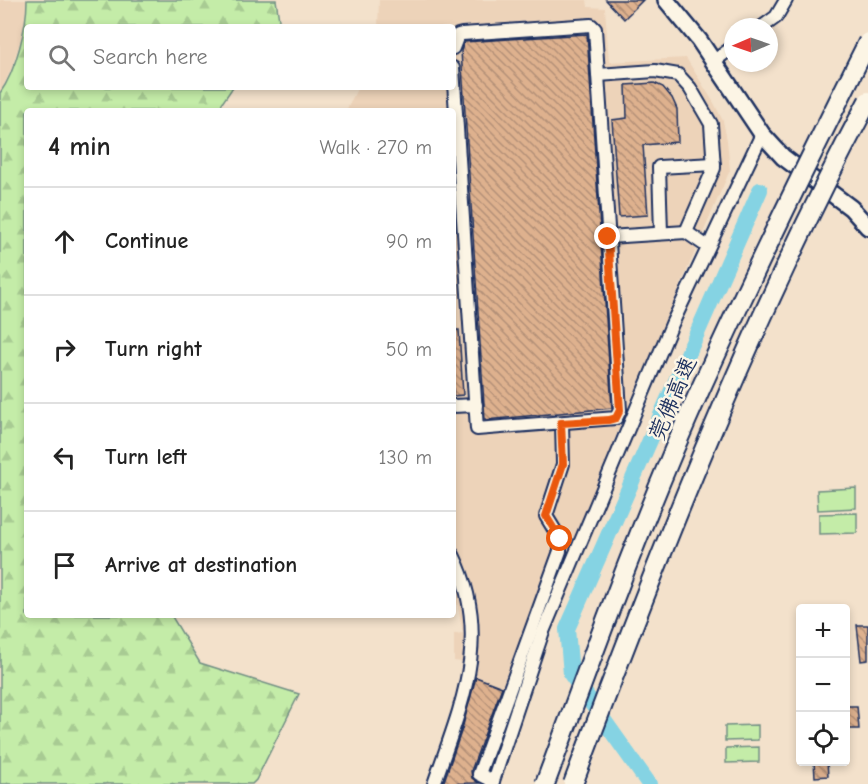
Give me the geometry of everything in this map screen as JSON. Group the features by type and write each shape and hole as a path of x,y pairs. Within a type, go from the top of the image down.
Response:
{"highway":[{"name":"莞佛高速","path":"545,784 621,581 699,392 784,210 868,42"},
{"path":"573,784 713,426 781,274 868,101"}],"main road":[{"path":"666,0 714,61 762,134 783,157 851,208 868,227"}],"street":[{"path":"775,18 786,0"},
{"path":"456,40 458,35 462,34 591,25 595,29 620,410 616,418 477,429 456,141"},
{"path":"714,61 724,54"},
{"path":"598,75 655,71 678,75 690,88 711,124 714,164 686,232"},
{"path":"454,90 454,108"},
{"path":"561,423 563,464 546,516 560,539 560,551 479,774 493,782 542,634 672,324 762,134"},
{"path":"660,233 659,167 714,164"},
{"path":"608,237 686,232 708,247"},
{"path":"456,406 476,405"},
{"path":"434,784 466,692 471,663 471,618 464,579 456,563"}],"shaded area":[{"path":"0,0 27,0 27,21 24,24 11,70 0,93"},
{"path":"379,0 587,0 588,7 605,8 609,62 686,58 723,121 727,140 730,170 618,431 484,771 448,759 473,686 478,664 454,661 454,634 463,633 456,603 456,108 348,108 356,90 456,90 456,24 378,24"}],"green space":[{"path":"27,0 276,0 279,20 277,24 25,24"},
{"path":"24,27 24,90 231,90 221,108 24,108 24,618 173,618 200,663 299,694 252,784 0,784 0,93 11,73 20,48"},
{"path":"856,488 856,508 818,510 817,490"},
{"path":"857,513 857,533 819,534 819,514"},
{"path":"758,725 758,740 725,741 725,726"},
{"path":"759,747 759,762 726,763 726,748"}],"building":[{"path":"606,0 643,0 624,19"},
{"path":"587,34 612,408 485,420 461,51 464,42"},
{"path":"654,83 663,87 677,109 678,142 643,145 648,215 619,217 612,120 627,118 626,85"},
{"path":"456,330 459,330 463,395 456,396"},
{"path":"857,625 868,625 868,660 861,661"},
{"path":"476,677 502,687 471,771 472,778 479,783 443,784 462,729"},
{"path":"850,706 857,706 859,729 850,729"},
{"path":"814,766 827,766 828,776 815,777"}],"waterway":[{"path":"649,784 571,674 567,629 760,190"}],"route":[{"path":"560,539 546,516 563,464 561,423 609,420 616,418 620,410 608,237"}]}
